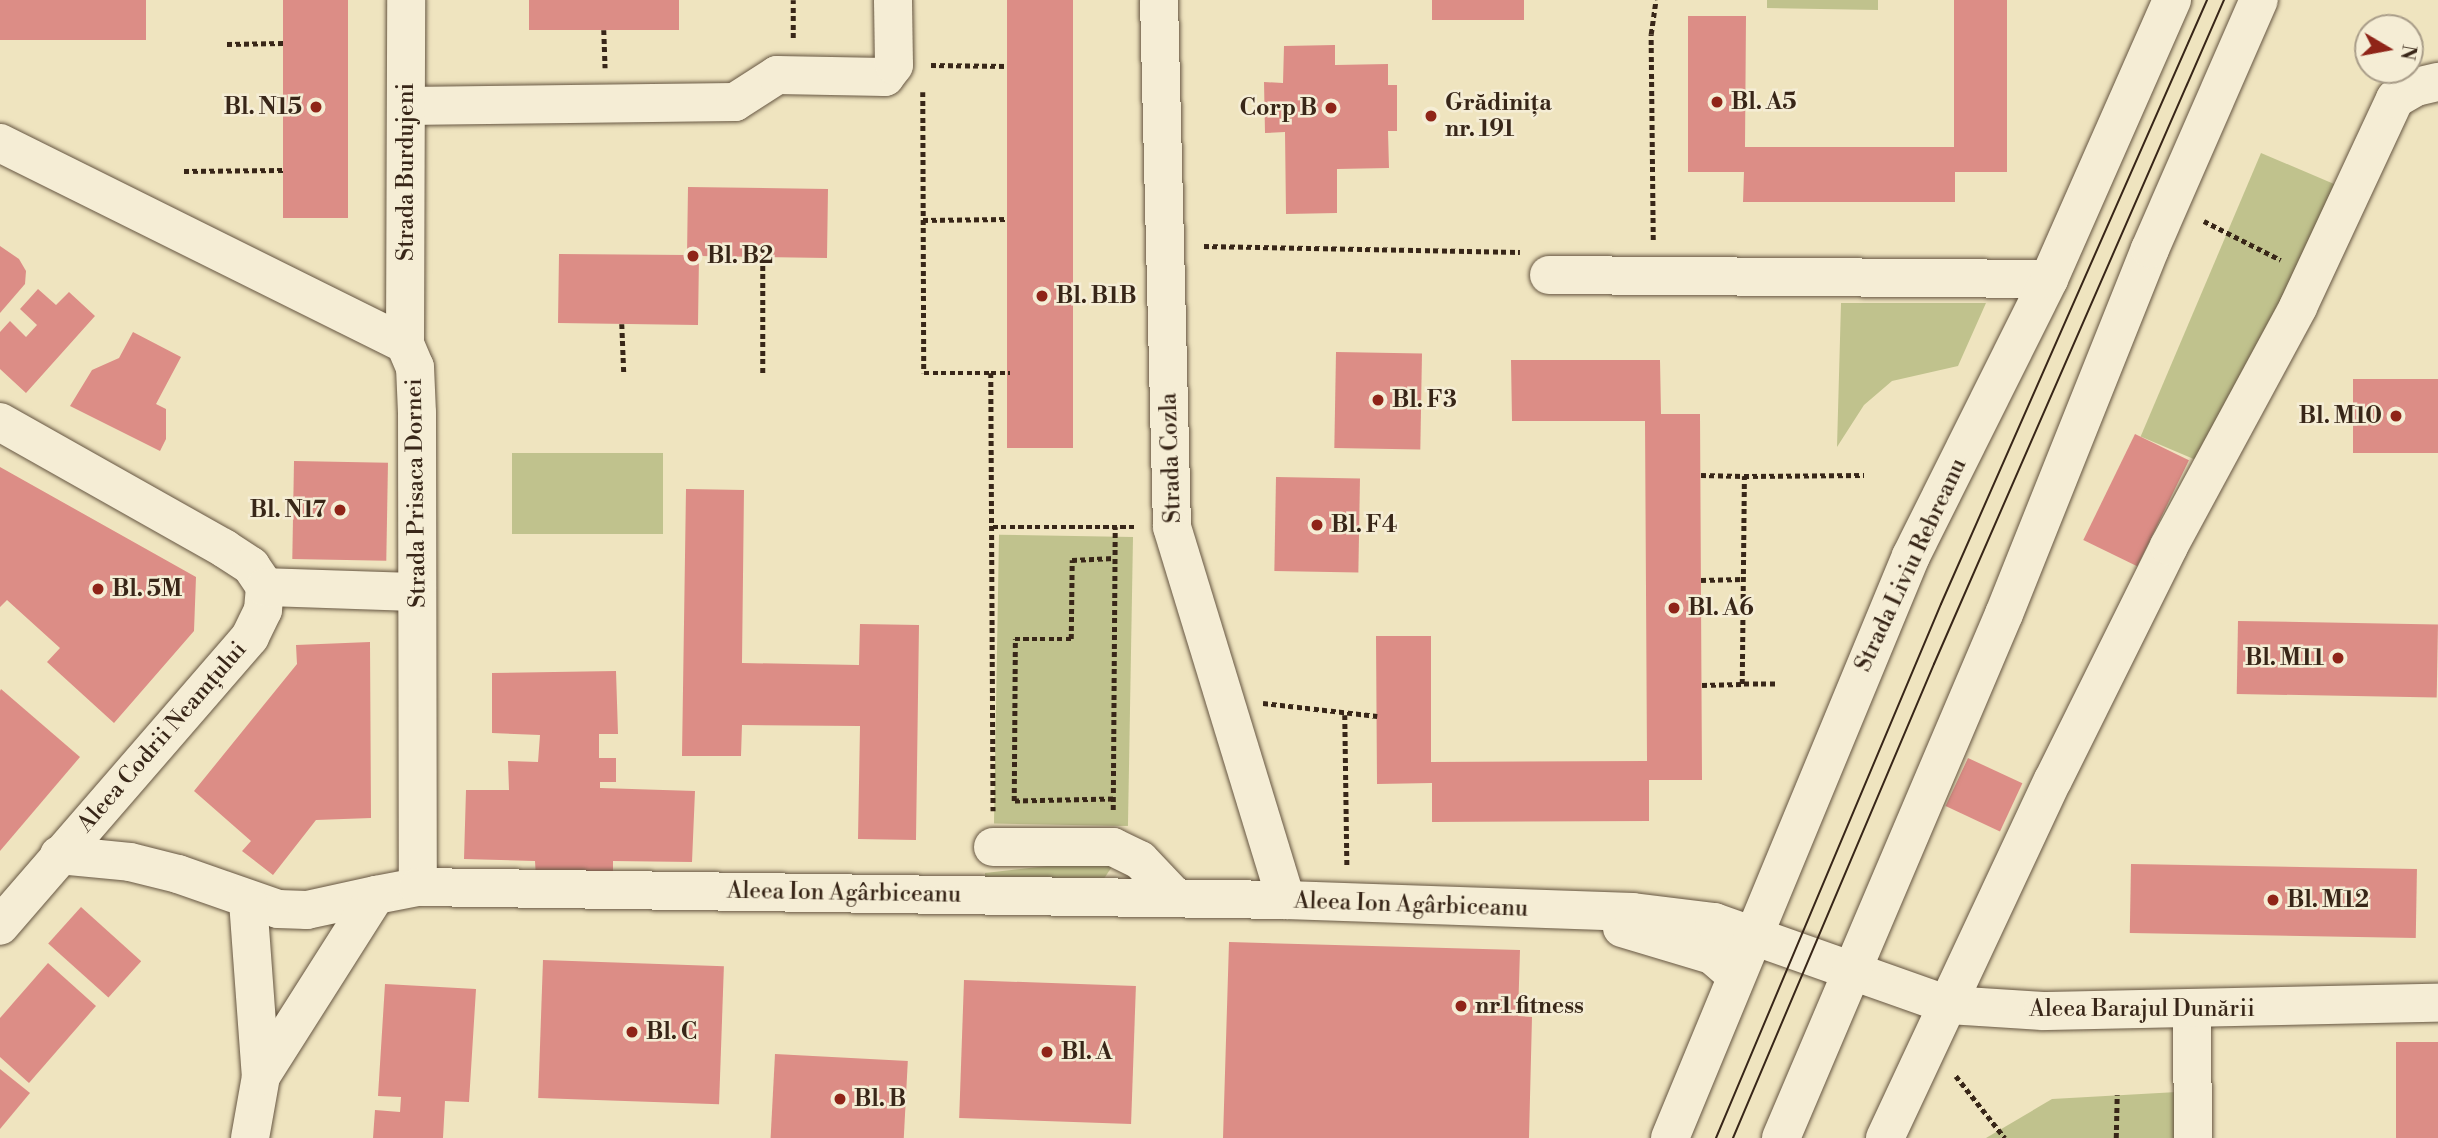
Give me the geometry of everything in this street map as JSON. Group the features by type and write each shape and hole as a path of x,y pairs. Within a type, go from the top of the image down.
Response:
{"street":[{"name":"Strada Burdujeni","path":"405,344 406,0"},
{"path":"406,106 735,102 777,75 886,77 894,65 893,0"},
{"name":"Strada Cozla","path":"1158,0 1172,527 1286,900"},
{"name":"Strada Liviu Rebreanu","path":"1670,1138 1911,556 2049,279 2172,0"},
{"path":"1781,1138 2004,614 2169,203 2259,0"},
{"path":"1885,1138 2053,780 2151,583 2313,276 2395,99 2416,87 2438,82"},
{"name":"Strada Prisaca Dornei","path":"0,143 405,344 415,367 417,413 418,887"},
{"path":"1549,275 2049,279"},
{"path":"0,422 225,549 251,566 265,587 417,592"},
{"name":"Aleea Codrii Neamțului","path":"0,926 250,637 263,610 265,587"},
{"path":"993,847 1113,847 1140,860 1175,898"},
{"name":"Aleea Ion Agârbiceanu","path":"59,855 130,862 178,874 248,901 307,910 418,887 1286,900 1589,911 1679,917 1753,936 1851,973"},
{"path":"261,1076 376,895"},
{"path":"248,901 261,1076 250,1138"},
{"name":"Aleea Ion Agârbiceanu","path":"1589,911 1616,926 1712,955 1736,976"},
{"name":"Aleea Barajul Dunării","path":"1851,973 1949,1005 2043,1012 2438,1003"},
{"path":"2192,1010 2193,1138"}],"path":[{"path":"1653,276 1651,34 1656,0"},
{"path":"227,44 284,43"},
{"path":"923,65 1007,66"},
{"path":"923,78 924,373 1010,373"},
{"path":"184,171 284,170"},
{"path":"2169,203 2313,276"},
{"path":"923,220 1009,219"},
{"path":"1164,245 1548,253 1549,275"},
{"path":"763,257 763,373"},
{"path":"622,324 624,374"},
{"path":"991,373 993,847"},
{"path":"1701,475 1864,475"},
{"path":"1742,684 1744,476"},
{"path":"993,527 1172,527"},
{"path":"1113,847 1115,527"},
{"path":"1113,799 1014,801 1014,774 1015,639 1071,639 1072,560 1114,558"},
{"path":"1701,580 1743,579"},
{"path":"1702,685 1775,684"},
{"path":"1224,697 1345,715 1377,716"},
{"path":"1345,715 1347,902"},
{"path":"1924,1059 1962,1079 2005,1138"},
{"path":"2116,1138 2117,1095"}],"green space":[{"path":"1767,0 1878,0 1878,10 1767,8"},
{"path":"2261,153 2341,187 2221,471 2141,437"},
{"path":"1841,303 1986,303 1958,366 1892,381 1864,405 1837,447"},
{"path":"512,453 663,453 663,534 512,534"},
{"path":"999,535 1133,537 1128,826 994,824"},
{"path":"1118,858 1103,880 984,906 985,873"},
{"path":"2177,1092 2177,1138 1986,1138 2052,1099"}],"building":[{"path":"0,0 146,0 146,40 0,40"},
{"name":"Bl. N15","path":"283,0 348,0 348,218 283,218"},
{"path":"529,0 679,0 679,30 529,30"},
{"name":"Bl. B1B","path":"1007,0 1073,0 1073,448 1007,448"},
{"path":"1432,0 1524,0 1524,20 1432,20"},
{"name":"Bl. A5","path":"1954,0 2007,0 2007,172 1955,172 1955,202 1743,202 1744,172 1688,172 1688,16 1746,16 1745,147 1954,147"},
{"name":"Corp B","path":"1335,45 1335,65 1388,64 1388,85 1397,85 1397,131 1388,131 1389,168 1337,169 1337,213 1286,214 1285,132 1265,133 1264,82 1283,83 1284,46"},
{"name":"Bl. B2","path":"688,187 828,189 827,258 699,256 698,325 558,323 559,254 687,255"},
{"path":"0,246 19,259 26,271 25,284 0,313"},
{"path":"38,289 56,305 69,292 95,316 26,393 0,369 0,332 10,321 26,337 37,325 20,309"},
{"path":"133,332 181,357 156,404 166,409 166,439 160,451 70,406 92,370 119,358"},
{"name":"Bl. F3","path":"1336,352 1422,354 1420,449 1334,448"},
{"name":"Bl. A6","path":"1511,360 1660,360 1661,414 1700,414 1702,780 1649,780 1649,821 1432,822 1432,783 1377,784 1376,636 1431,636 1431,762 1647,761 1645,421 1512,421"},
{"name":"Bl. M10","path":"2353,379 2438,379 2438,453 2353,453"},
{"path":"2135,434 2189,460 2137,566 2083,540"},
{"name":"Bl. N17","path":"294,461 388,463 386,561 292,559"},
{"name":"Bl. 5M","path":"0,467 196,577 194,631 114,723 47,662 60,648 7,600 0,607"},
{"name":"Bl. F4","path":"1276,477 1360,478 1358,572 1274,571"},
{"path":"686,489 744,490 742,663 859,665 860,624 919,625 916,840 858,839 860,726 742,725 741,756 682,756"},
{"name":"Bl. M11","path":"2238,621 2438,624 2437,697 2237,694"},
{"path":"370,642 371,818 316,820 273,875 242,851 251,841 194,791 297,664 296,645"},
{"path":"616,671 618,734 599,734 599,758 616,758 616,782 600,782 600,788 695,791 692,862 613,861 613,880 536,878 535,861 464,859 466,790 509,790 508,761 538,762 540,735 492,733 492,673"},
{"path":"1,689 80,757 0,851 0,691"},
{"path":"1968,758 2022,783 2000,831 1946,806"},
{"name":"Bl. M12","path":"2131,864 2417,869 2416,938 2130,933"},
{"path":"81,907 141,961 108,998 48,943"},
{"path":"1229,942 1520,950 1518,1016 1532,1017 1529,1138 1223,1138"},
{"name":"Bl. C","path":"543,960 724,966 719,1104 538,1098"},
{"path":"48,963 96,1006 29,1083 0,1057 0,1018"},
{"name":"Bl. A","path":"964,980 1136,986 1131,1124 959,1118"},
{"path":"385,984 476,989 469,1102 445,1101 443,1138 373,1138 375,1110 400,1112 401,1097 378,1096"},
{"path":"2396,1042 2438,1042 2438,1138 2396,1138"},
{"name":"Bl. B","path":"775,1054 908,1061 904,1138 771,1138"},
{"path":"0,1069 30,1093 0,1129"}],"tram line":[{"path":"1716,1138 1941,604 2207,0"},
{"path":"1733,1138 1934,664 2224,0"}],"place":[{"name":"Bl. A5","path":"1717,102"},
{"name":"Bl. N15","path":"316,107"},
{"name":"Corp B","path":"1331,108"},
{"name":"Grădinița nr. 191","path":"1431,116"},
{"name":"Bl. B2","path":"693,256"},
{"name":"Bl. B1B","path":"1042,296"},
{"name":"Bl. F3","path":"1378,400"},
{"name":"Bl. M10","path":"2396,416"},
{"name":"Bl. N17","path":"340,510"},
{"name":"Bl. F4","path":"1317,525"},
{"name":"Bl. 5M","path":"98,589"},
{"name":"Bl. A6","path":"1674,608"},
{"name":"Bl. M11","path":"2338,658"},
{"name":"Bl. M12","path":"2273,900"},
{"name":"nr1 fitness","path":"1461,1006"},
{"name":"Bl. C","path":"632,1032"},
{"name":"Bl. A","path":"1047,1052"},
{"name":"Bl. B","path":"840,1099"}]}
